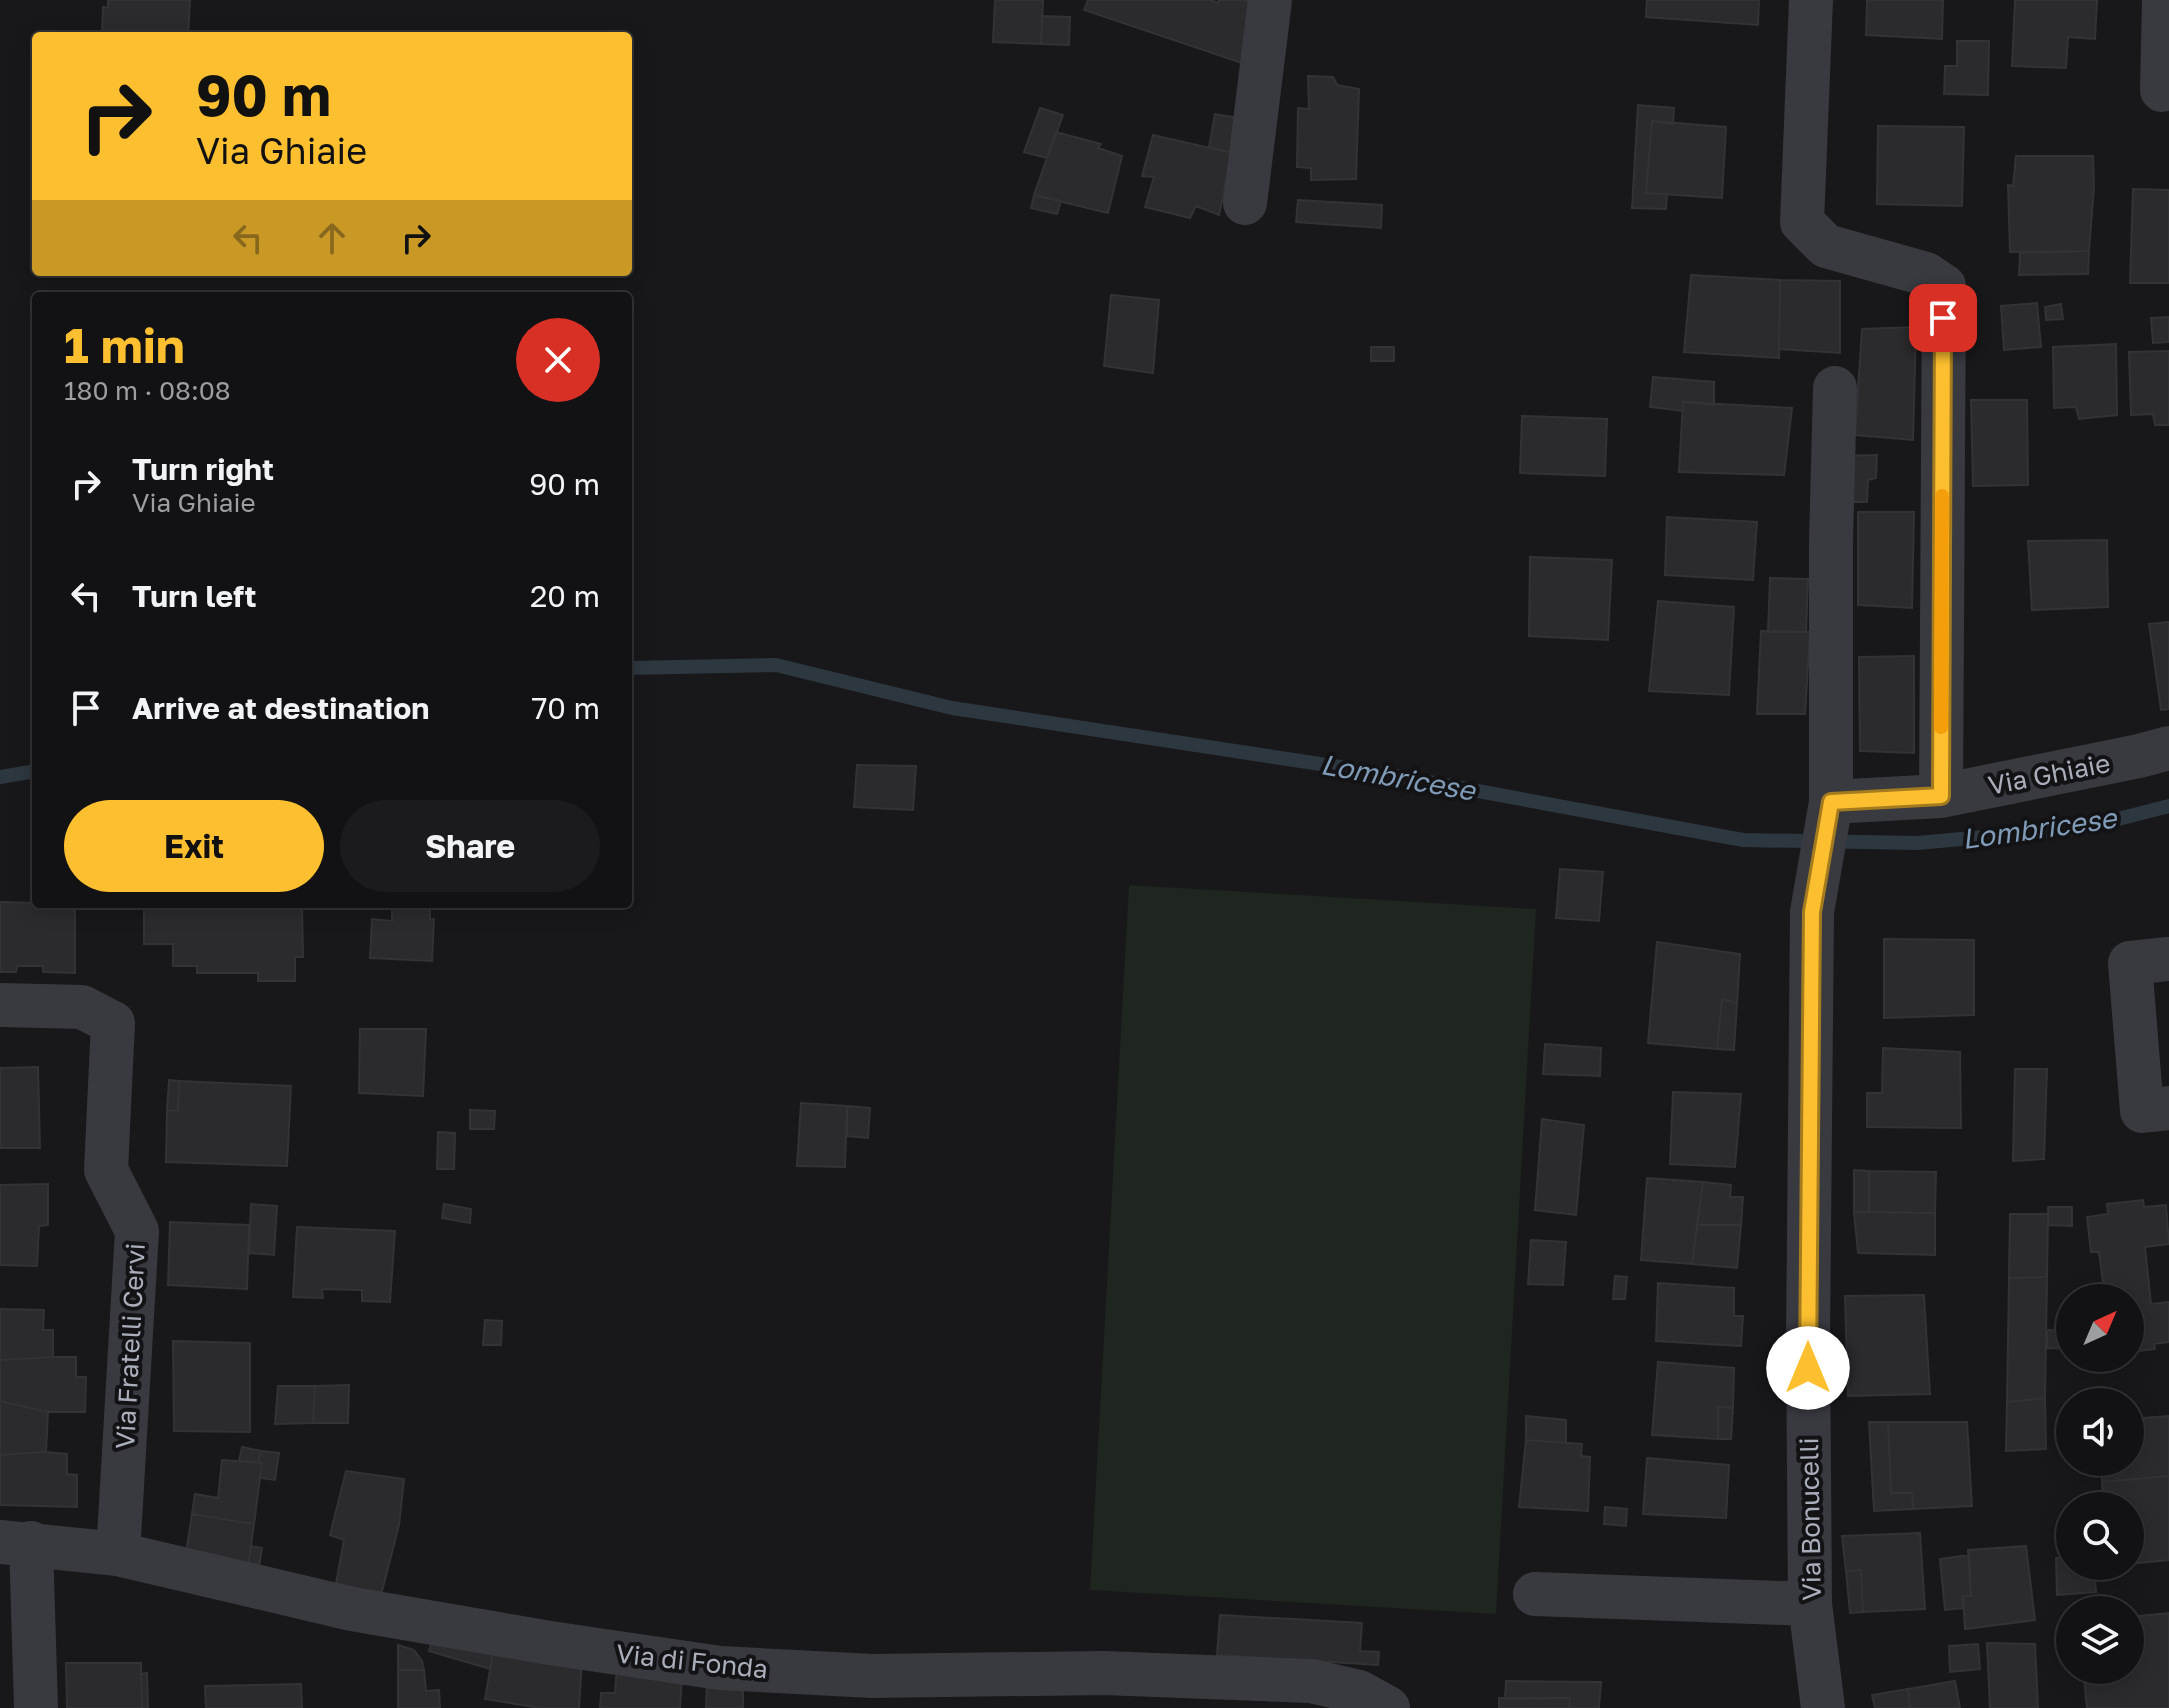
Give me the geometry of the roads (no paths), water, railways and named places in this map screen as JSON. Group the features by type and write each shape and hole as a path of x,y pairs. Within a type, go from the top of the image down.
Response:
{"street":[{"path":"1245,203 1270,0"},
{"path":"1811,0 1802,222 1826,246 1926,274 1944,286 1941,796"},
{"path":"2162,90 2164,0"},
{"name":"Via Bonucelli","path":"1823,1708 1810,1604 1808,1339 1812,912 1831,802 1831,542 1835,388"},
{"name":"Via Ghiaie","path":"1831,802 1941,796 2169,748"},
{"path":"2169,959 2130,963 2142,1111 2169,1108"},
{"name":"Via Fratelli Cervi","path":"0,1005 82,1007 113,1023 106,1170 137,1231 118,1554"},
{"path":"16,1542 36,1708"},
{"name":"Via di Fonda","path":"16,1542 118,1554 352,1609 720,1668 872,1676 1104,1673 1311,1681 1359,1692 1388,1708"},
{"path":"1535,1594 1810,1604"}],"waterway":[{"name":"Lombricese","path":"632,668 776,665 952,708 1386,774 1743,840 1917,843 2083,828 2169,806"},
{"name":"Lombricese","path":"0,777 32,772"}]}
